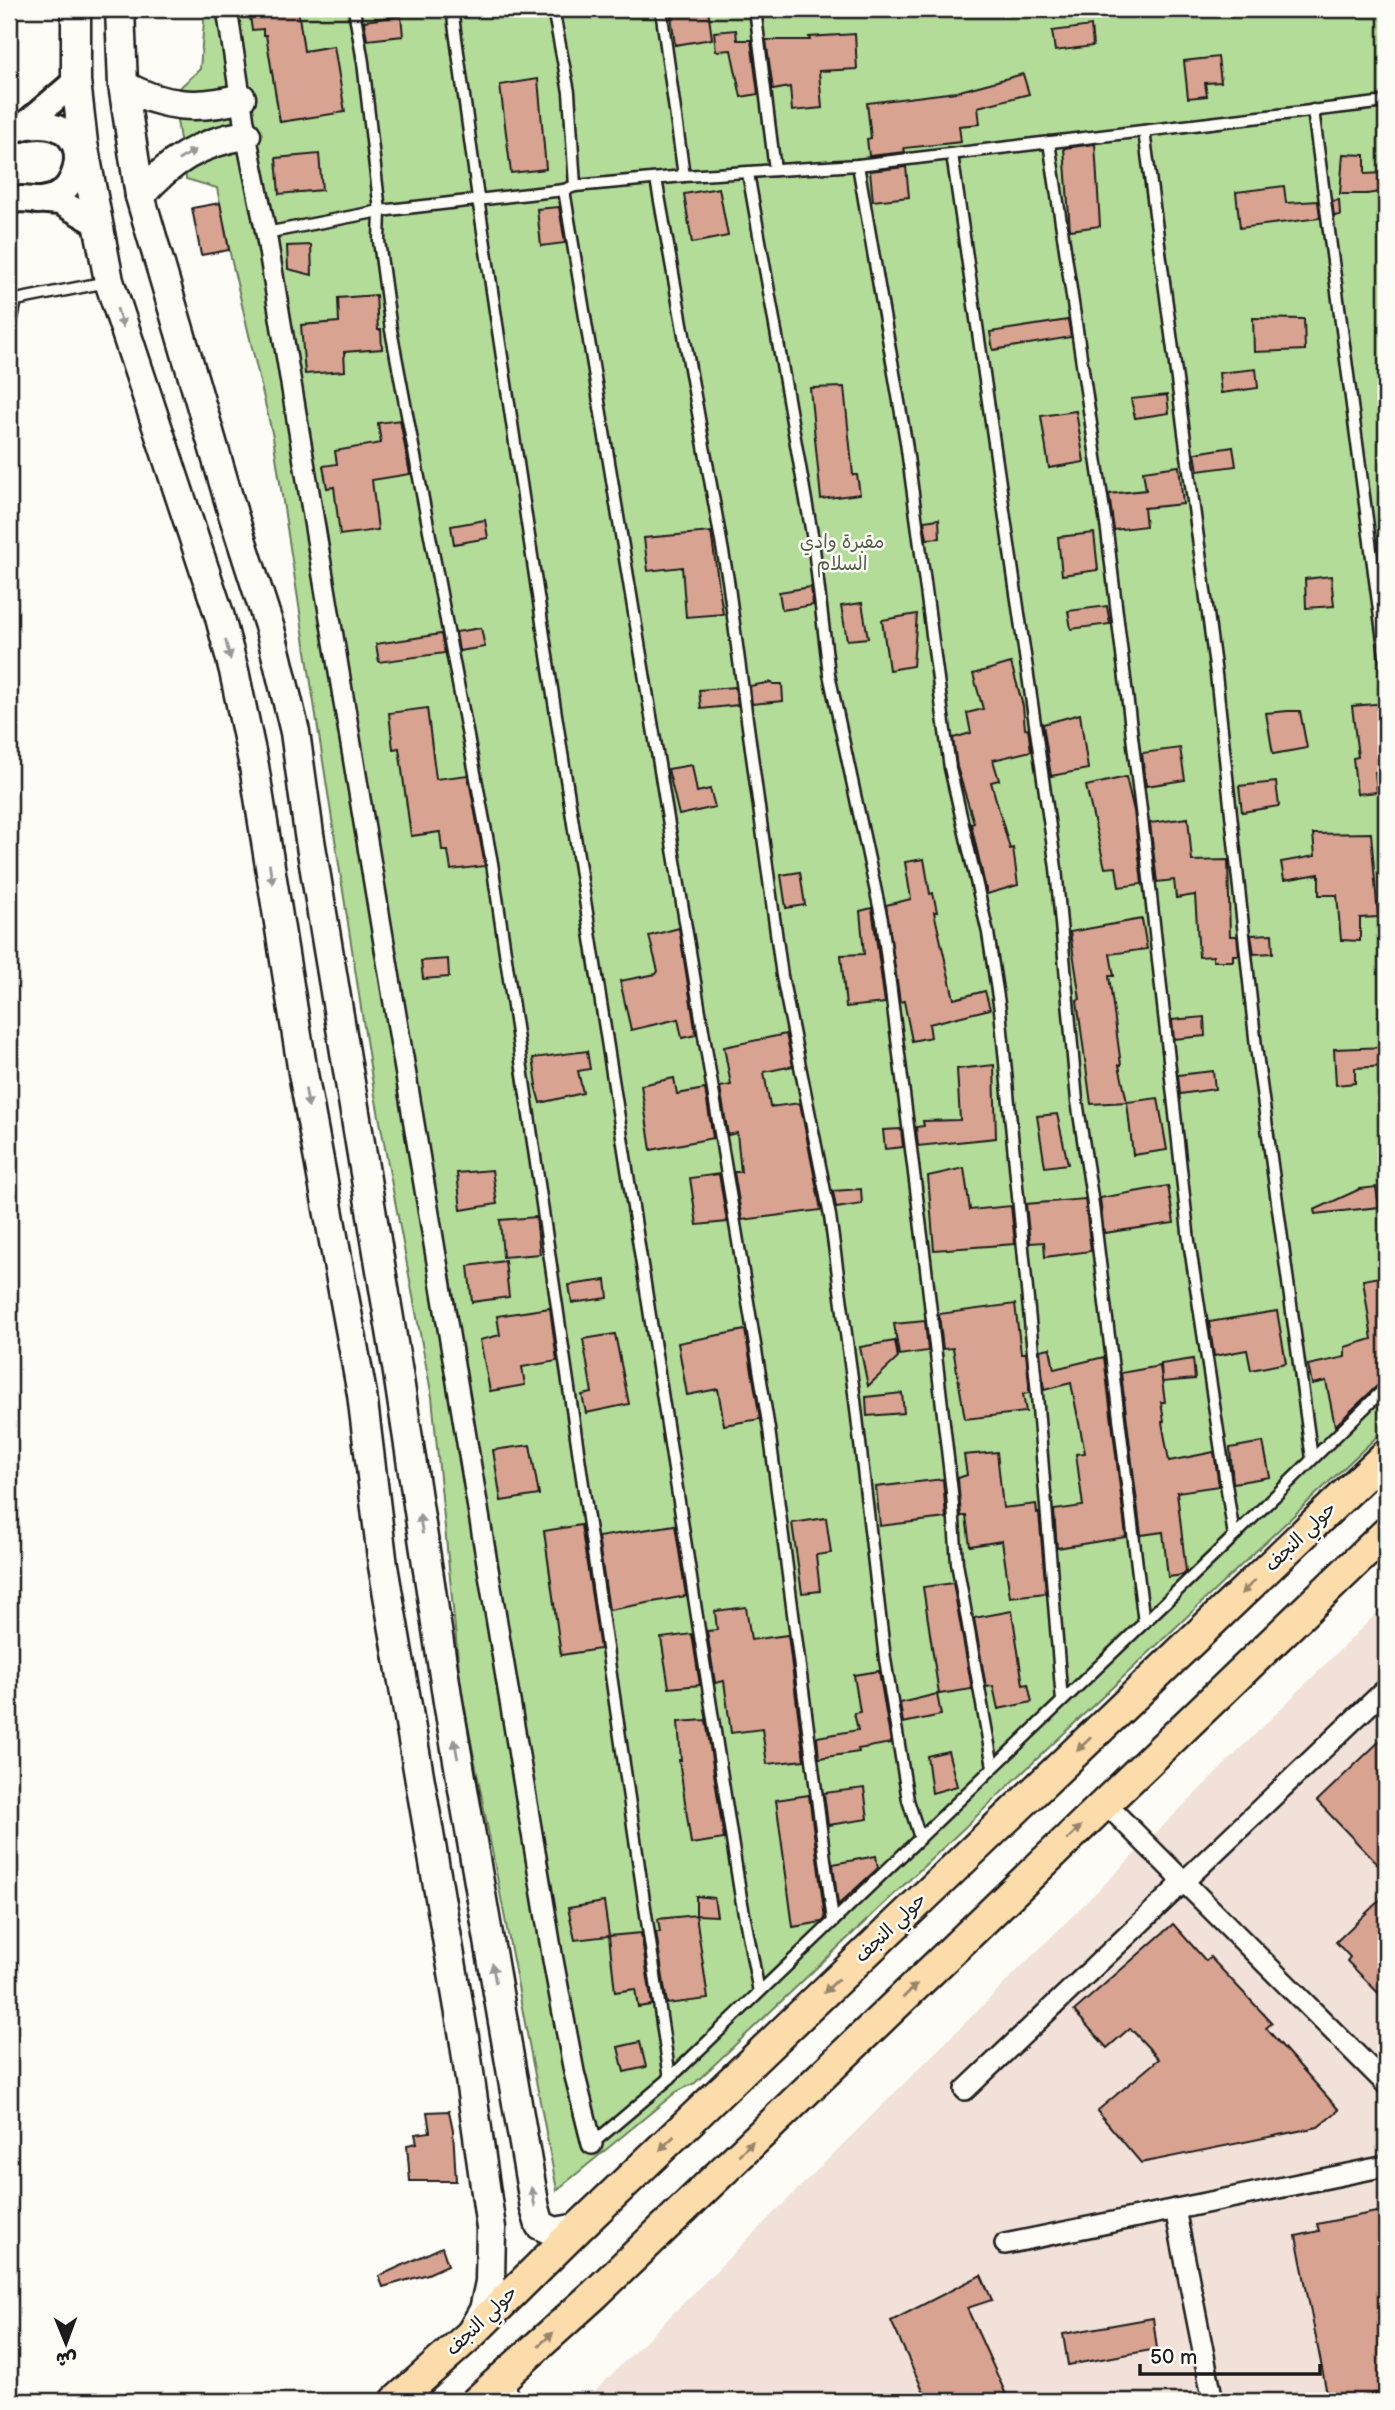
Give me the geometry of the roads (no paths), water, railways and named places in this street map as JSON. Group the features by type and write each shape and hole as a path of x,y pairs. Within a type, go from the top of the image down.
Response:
{"main road":[{"path":"76,9 76,81 83,143 97,223 109,281 219,614 254,766 303,1073 362,1394 383,1566 464,2037 491,2228 490,2282 484,2310 470,2335"},
{"path":"120,9 123,85 140,196 233,514 270,629 295,732 332,980 530,2185 540,2225 555,2232 578,2228"},
{"path":"123,85 141,95 181,106 222,104 241,98"},
{"path":"140,196 169,165 186,154 225,138 246,135"},
{"path":"190,529 199,535 211,537 222,533 233,514"},
{"path":"219,614 223,606 236,596 253,596 261,601"},
{"name":"حولي النجف","path":"396,2401 470,2335 578,2228 1386,1455"},
{"path":"477,2401 595,2294 1386,1533"}],"street":[{"path":"227,9 553,1960 592,2144"},
{"path":"15,132 76,81"},
{"path":"15,132 38,124 55,128 69,135 75,148 78,161 68,186 55,197 37,201"},
{"path":"9,201 61,202 97,223"},
{"path":"965,2090 1385,1693"},
{"path":"1105,1803 1386,2084"},
{"path":"1005,2244 1386,2166"},
{"path":"1175,2209 1213,2401"}],"lane":[{"path":"354,9 363,62 380,211 379,241 391,330 492,863 670,2078"},
{"path":"452,9 558,729 739,1884 759,1992"},
{"path":"553,9 569,92 575,186"},
{"path":"661,9 684,176"},
{"path":"755,9 775,170"},
{"path":"266,233 380,211 564,190 575,186 858,165 1386,102"},
{"path":"1313,110 1386,663"},
{"path":"1144,131 1216,674 1256,1047 1312,1459"},
{"path":"1049,142 1107,531 1189,1241 1234,1536"},
{"path":"952,154 1056,868 1077,1101 1092,1197 1144,1623"},
{"path":"858,165 906,442 950,768 988,933 1000,1010 1036,1383 1062,1701"},
{"path":"748,173 813,540 829,674 882,920 932,1314 952,1492 957,1563 993,1767"},
{"path":"656,179 728,580 782,976 830,1216 886,1659 908,1800 919,1838"},
{"path":"564,190 769,1429 833,1921"},
{"path":"9,332 16,300 109,281"},
{"path":"592,2144 670,2078 1386,1387"},
{"path":"510,2371 511,2401"}],"park label":[{"name":"مقبرة وادي السلام","path":"842,553"}]}
